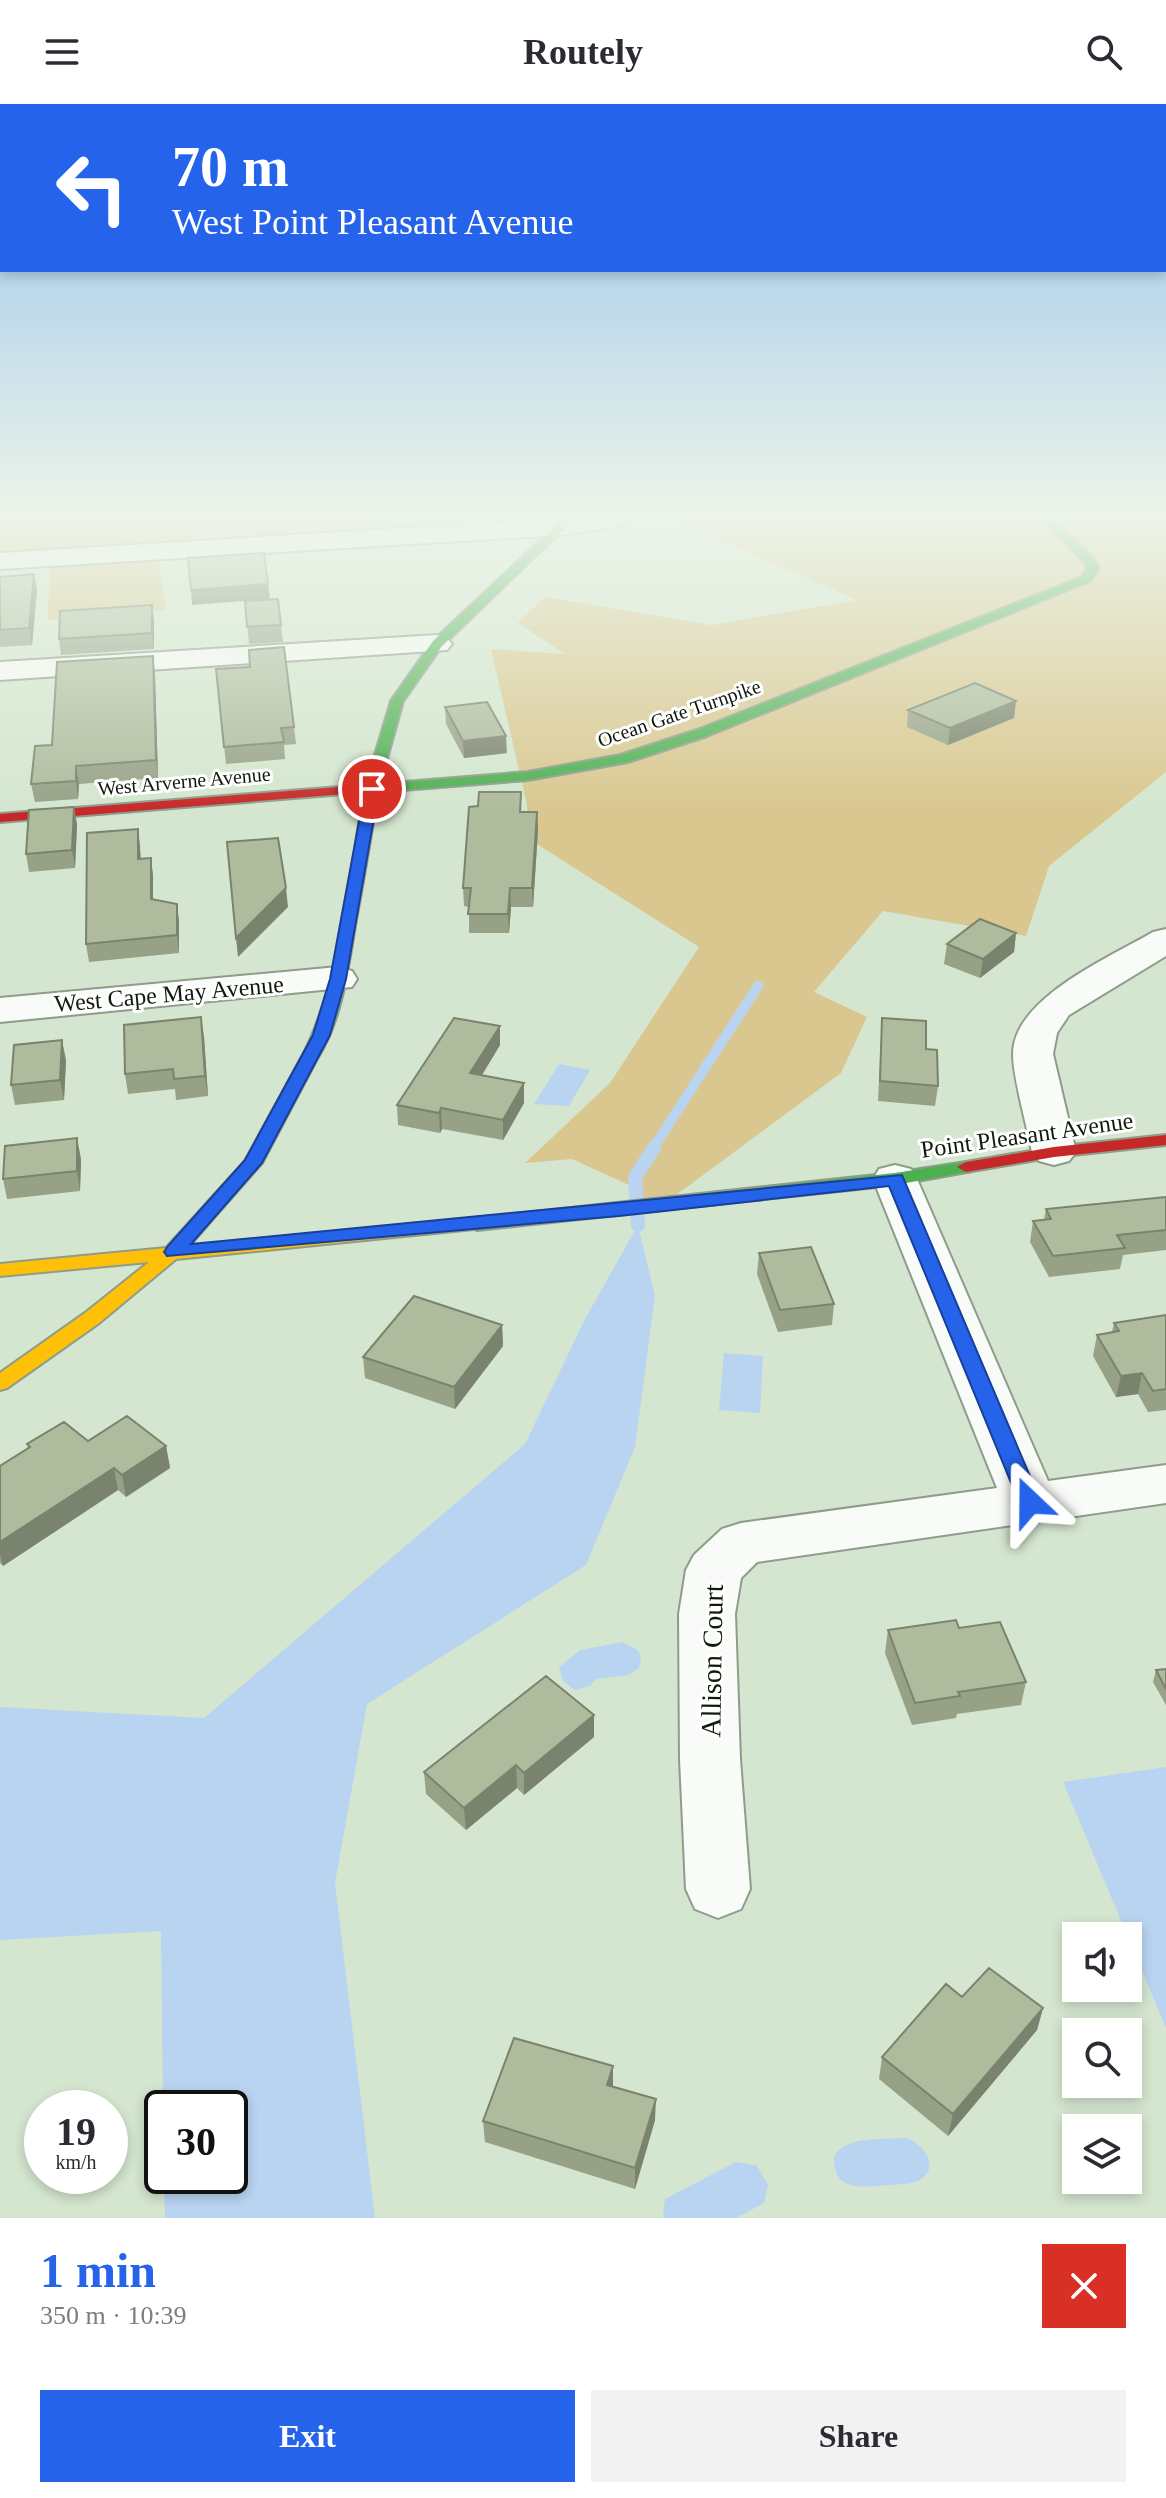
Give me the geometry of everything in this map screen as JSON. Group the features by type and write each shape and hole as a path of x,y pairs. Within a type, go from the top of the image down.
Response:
{"street":[{"path":"0,1383 92,1318 173,1252 253,1163 321,1035 338,979 372,789 397,701 437,644 466,617"},
{"name":"Ocean Gate Turnpike","path":"372,789 553,773 623,759 702,733 992,617"},
{"path":"0,671 437,644"},
{"name":"West Arverne Avenue","path":"0,818 372,789"},
{"path":"1054,1152 1033,1054 1037,1033 1055,1007 1166,940"},
{"name":"West Cape May Avenue","path":"0,1010 338,979"},
{"name":"Point Pleasant Avenue","path":"0,1270 682,1203 895,1179 1054,1152 1166,1140"},
{"path":"895,1179 1030,1502"},
{"name":"Allison Court","path":"718,1889 710,1759 707,1614 714,1570 741,1544 1166,1484"}],"shaded area":[{"path":"48,617 87,617 48,620"},
{"path":"525,617 662,617 711,625 760,617 1166,617 1166,772 1049,866 1026,936 883,911 814,992 867,1017 841,1073 668,1201 634,1202 629,1185 572,1159 525,1163 610,1083 699,947 532,841 526,800 491,649 565,654 518,623"}],"water":[{"path":"559,1064 590,1070 569,1106 534,1104"},
{"path":"638,1225 655,1296 635,1447 586,1565 367,1704 335,1883 375,2218 165,2218 164,2194 248,2194 248,2090 163,2090 161,1931 0,1940 0,1707 204,1718 525,1444 585,1319"},
{"path":"724,1353 763,1356 760,1413 719,1410"},
{"path":"623,1642 638,1650 641,1658 639,1668 629,1675 596,1679 590,1686 575,1690 563,1681 559,1667 580,1650"},
{"path":"1166,1767 1166,2028 1142,1971 1142,1922 1122,1922 1063,1782"},
{"path":"906,2138 923,2150 929,2162 926,2174 920,2180 905,2184 859,2186 844,2182 838,2176 834,2156 840,2149 866,2140"},
{"path":"736,2162 757,2166 768,2185 764,2203 736,2218 665,2218 665,2199"}],"building":[{"path":"0,617 30,617 29,628 0,630"},
{"path":"60,617 152,617 152,633 59,639"},
{"path":"246,617 280,617 281,625 247,627"},
{"path":"284,647 294,727 281,728 284,742 224,747 216,669 250,667 249,650"},
{"path":"153,656 156,760 76,766 76,781 31,784 35,746 52,745 57,662"},
{"path":"975,683 1016,701 950,728 908,710"},
{"path":"487,702 506,736 463,741 445,707"},
{"path":"479,792 521,792 520,812 537,812 532,888 510,888 508,914 468,914 471,888 463,888 469,807 478,806"},
{"path":"74,807 72,850 26,854 29,810"},
{"path":"138,829 138,859 151,858 151,899 177,904 177,935 86,944 87,833"},
{"path":"278,838 286,888 236,938 227,842"},
{"path":"980,919 1016,933 983,959 947,944"},
{"path":"201,1017 205,1076 174,1079 173,1069 125,1074 124,1025"},
{"path":"454,1018 500,1026 470,1073 524,1083 503,1120 441,1108 439,1113 397,1105"},
{"path":"882,1018 926,1021 926,1049 937,1050 938,1086 880,1081"},
{"path":"62,1040 60,1080 11,1085 14,1045"},
{"path":"77,1138 77,1171 3,1179 5,1146"},
{"path":"1166,1197 1166,1230 1117,1235 1125,1248 1053,1256 1033,1221 1051,1219 1046,1209"},
{"path":"811,1247 834,1304 780,1310 759,1253"},
{"path":"414,1296 502,1325 454,1387 363,1357"},
{"path":"1166,1315 1166,1389 1153,1391 1142,1373 1121,1376 1097,1335 1119,1331 1114,1323"},
{"path":"127,1416 166,1446 122,1475 114,1468 0,1542 0,1466 30,1447 27,1444 64,1422 88,1441"},
{"path":"956,1620 959,1628 1000,1622 1026,1682 958,1692 960,1696 915,1703 888,1630"},
{"path":"1166,1669 1166,1689 1156,1670"},
{"path":"546,1676 594,1715 524,1773 516,1765 464,1808 424,1772"},
{"path":"989,1968 1043,2008 953,2114 882,2057 946,1984 962,1997"},
{"path":"514,2038 613,2066 607,2085 656,2099 635,2168 483,2121"}],"waterway":[{"path":"652,1150 758,986"},
{"path":"638,1225 635,1177 654,1148"}],"traffic: fast":[{"path":"312,1053 321,1035 338,979 372,789 397,701 437,644 466,617"},
{"path":"364,789 528,776 623,759 702,733 992,617"},
{"path":"477,1224 895,1179 966,1167"}],"traffic: slow":[{"path":"0,1383 92,1318 173,1252 253,1163 312,1053"},
{"path":"0,1270 477,1224"}],"traffic: jam":[{"path":"0,818 364,789"},
{"path":"966,1167 1054,1152 1166,1140"}],"route":[{"path":"372,789 338,979 321,1035 253,1163 173,1252 619,1210 895,1179 1030,1502"}]}
